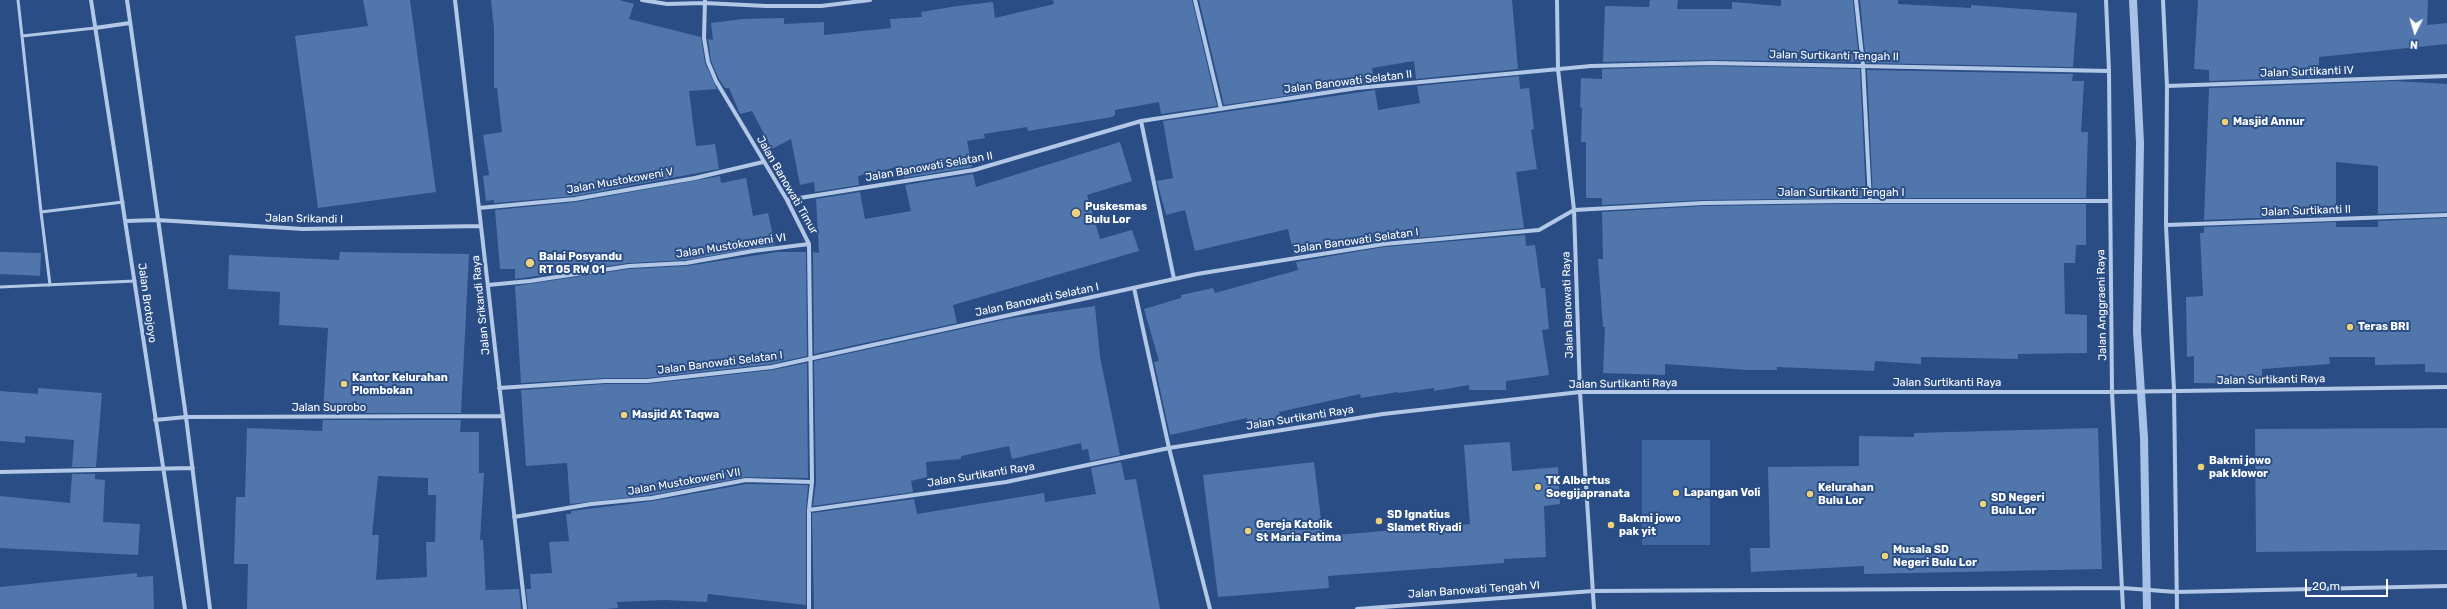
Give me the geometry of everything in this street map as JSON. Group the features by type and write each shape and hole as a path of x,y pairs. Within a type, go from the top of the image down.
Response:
{"street":[{"name":"Jalan Brotojoyo","path":"91,0 126,221 162,469 185,609"},
{"name":"Jalan Brotojoyo","path":"127,0 193,468 210,609"},
{"name":"Jalan Srikandi Raya","path":"455,0 525,609"},
{"path":"642,0 667,4 705,1 766,6 822,6 870,0"},
{"path":"1195,0 1221,109"},
{"name":"Jalan Banowati Raya","path":"1557,0 1558,69 1574,210 1580,392 1594,609"},
{"path":"1856,0 1863,65 1870,201"},
{"name":"Jalan Anggraeni Raya","path":"2106,0 2109,71 2109,201 2112,392 2123,609"},
{"path":"2163,0 2167,86 2166,225 2174,390 2177,609"},
{"name":"Jalan Banowati Timur","path":"705,1 704,38 708,62 716,81 787,200 809,244 809,359 812,482 809,510 809,609"},
{"path":"95,28 130,23"},
{"name":"Jalan Surtikanti Tengah II","path":"1558,69 1591,66 1712,63 2109,71"},
{"name":"Jalan Banowati Selatan II","path":"787,200 974,170 1141,121 1357,88 1558,69"},
{"name":"Jalan Surtikanti IV","path":"2167,86 2447,76"},
{"path":"1141,121 1174,279"},
{"name":"Jalan Mustokoweni V","path":"479,208 575,199 695,178 763,162"},
{"name":"Jalan Surtikanti Tengah I","path":"1574,210 1704,203 2109,201"},
{"name":"Jalan Banowati Selatan I","path":"499,388 661,380 772,367 1174,279 1384,244 1539,230 1574,210"},
{"name":"Jalan Surtikanti II","path":"2166,225 2447,215"},
{"name":"Jalan Srikandi I","path":"126,221 157,220 303,230 481,226"},
{"name":"Jalan Mustokoweni VI","path":"488,285 530,281 629,266 686,264 753,251 809,244"},
{"path":"1134,288 1169,448 1210,609"},
{"name":"Jalan Surtikanti Raya","path":"809,510 1006,482 1169,448 1383,414 1580,392 2121,392 2164,390 2447,387"},
{"name":"Jalan Suprobo","path":"155,420 186,417 502,416"},
{"path":"0,472 193,468"},
{"name":"Jalan Mustokoweni VII","path":"514,517 591,504 652,498 746,480 812,482"},
{"path":"1593,591 2123,588 2176,592 2447,586"},
{"name":"Jalan Banowati Tengah VI","path":"1357,609 1593,591"}],"lane":[{"path":"18,0 50,285"},
{"path":"22,36 95,28"},
{"path":"42,212 123,202"},
{"path":"0,288 135,281"}],"shaded area":[{"name":"Lapangan Voli","path":"1642,440 1710,440 1710,545 1642,545"}],"building":[{"path":"363,0 410,0 436,192 318,208 295,36 368,26"},
{"path":"491,0 619,0 634,4 629,19 701,37 705,63 717,89 689,91 696,146 715,144 719,169 575,196 494,203 494,200 486,201 483,176 489,175 483,135 502,132 497,88 494,88 494,29"},
{"path":"1053,0 1192,0 1217,106 1161,114 1159,102 1115,110 1115,115 1112,117 1028,131 1027,127 984,134 985,138 967,141 972,167 904,178 901,166 858,176 859,185 815,192 814,182 800,185 791,139 772,149 752,111 740,114 729,88 725,88 719,79 711,61 708,39 713,40 711,23 743,19 784,18 784,24 824,22 824,35 891,28 890,19 922,17 921,12 993,2 995,18 1054,4"},
{"path":"1199,0 1512,0 1518,69 1416,79 1414,61 1372,68 1374,83 1224,105"},
{"path":"1650,0 1678,0 1677,9 1732,9 1732,2 1781,6 1781,0 1853,0 1859,62 1712,60 1603,62 1605,6 1649,7"},
{"path":"1860,0 1898,0 1898,4 1971,8 1971,5 2077,13 2073,67 1866,63"},
{"path":"2198,0 2428,0 2427,25 2447,23 2447,44 2319,57 2319,77 2209,81 2209,70 2194,69"},
{"path":"1712,66 1860,69 1866,198 1704,200 1602,205 1602,198 1586,198 1586,142 1581,142 1581,78 1602,79 1602,69"},
{"path":"1867,70 2073,74 2072,81 2084,81 2081,132 2088,132 2086,198 1873,198"},
{"path":"1519,76 1520,89 1529,88 1534,129 1531,130 1537,169 1516,172 1524,228 1384,241 1294,255 1288,229 1195,251 1185,210 1166,215 1157,181 1173,178 1163,121 1375,90 1378,110 1420,103 1417,86"},
{"path":"2394,81 2447,84 2447,212 2378,214 2378,166 2336,162 2336,215 2204,220 2209,88"},
{"path":"1120,142 1132,181 1087,195 1100,239 1132,230 1139,251 953,305 957,323 814,354 813,252 819,253 816,199 860,192 865,219 911,211 905,185 973,174 976,187"},
{"path":"720,176 721,183 746,178 753,216 768,213 775,245 686,260 629,263 515,279 515,269 500,269 495,210 576,202"},
{"path":"1842,204 2086,204 2086,245 2076,245 2075,263 2064,263 2065,314 2087,315 2087,353 2018,354 2018,359 1921,357 1921,364 1875,361 1874,371 1777,367 1777,370 1748,370 1665,364 1665,375 1603,373 1605,327 1603,327 1598,259 1603,259 1602,212 1704,206"},
{"path":"2447,218 2447,373 2425,372 2425,364 2375,365 2375,357 2329,357 2330,364 2262,369 2262,384 2194,383 2194,356 2187,357 2186,297 2203,296 2200,233 2204,233 2204,227 2336,222 2336,227 2378,227 2378,221"},
{"path":"1525,235 1526,246 1535,245 1541,288 1545,288 1549,329 1542,330 1549,375 1506,381 1506,390 1469,390 1469,385 1434,391 1434,388 1361,398 1360,394 1279,412 1281,417 1249,425 1247,418 1170,435 1154,362 1159,361 1144,309 1181,298 1181,295 1213,288 1215,293 1298,270 1296,262 1384,247"},
{"path":"0,252 41,253 40,276 0,274"},
{"path":"340,252 469,254 461,413 323,413 328,328 279,325 280,292 228,289 229,255 339,260"},
{"path":"777,252 806,252 807,356 771,364 647,378 605,378 521,383 515,286 629,269 687,266"},
{"path":"1095,306 1100,357 1120,455 1090,461 1088,449 1082,450 1081,443 1012,459 1009,446 961,456 961,459 926,462 927,477 911,481 913,492 813,506 816,482 814,361 1012,318"},
{"path":"807,363 808,478 746,477 652,495 570,504 567,463 526,466 521,390 605,384 647,384 772,370"},
{"path":"38,388 102,393 96,467 72,467 74,440 25,436 25,443 0,441 0,391 38,394"},
{"path":"323,420 461,420 460,432 479,432 479,473 484,473 480,540 483,540 486,595 486,590 519,589 521,609 247,609 248,564 234,564 236,497 245,497 247,428 322,431","holes":["378,476 428,478 428,495 436,495 435,542 426,542 427,577 376,580 379,535 372,535"]},
{"name":"SD Negeri Bulu Lor","path":"2098,428 2102,569 1864,574 1864,566 1751,572 1750,548 1770,548 1768,467 1859,466 1859,436 1914,437 1914,433"},
{"path":"2447,428 2447,550 2256,552 2255,429"},
{"path":"1510,442 1512,471 1558,467 1560,504 1544,506 1546,557 1504,559 1504,563 1328,576 1329,588 1218,597 1203,475 1314,462 1323,536 1470,524 1464,445"},
{"path":"1121,462 1125,480 1136,479 1160,609 814,609 812,513 914,499 917,514 1044,493 1045,502 1096,494 1091,468"},
{"path":"72,474 95,474 95,479 105,480 103,522 140,524 138,555 0,548 0,496 70,503"},
{"path":"746,484 808,485 806,510 806,605 708,594 707,602 665,600 617,602 618,608 606,609 528,609 526,589 531,589 530,574 552,573 549,542 569,541 566,514 571,514 571,511 653,501"},
{"path":"137,573 137,577 153,576 154,609 0,609 0,587"}],"waterway":[{"path":"2133,0 2140,143 2137,332 2144,438 2147,609"}],"place":[{"name":"Masjid Annur","path":"2225,122"},
{"name":"Puskesmas Bulu Lor","path":"1076,213"},
{"name":"Balai Posyandu RT 05 RW 01","path":"530,263"},
{"name":"Teras BRI","path":"2350,327"},
{"name":"Kantor Kelurahan Plombokan","path":"344,384"},
{"name":"Masjid At Taqwa","path":"624,415"},
{"name":"Bakmi jowo pak klowor","path":"2201,467"},
{"name":"TK Albertus Soegijapranata","path":"1538,487"},
{"name":"Lapangan Voli","path":"1676,493"},
{"name":"Kelurahan Bulu Lor","path":"1810,494"},
{"name":"SD Negeri Bulu Lor","path":"1983,504"},
{"name":"SD Ignatius Slamet Riyadi","path":"1379,521"},
{"name":"Bakmi jowo pak yit","path":"1611,525"},
{"name":"Gereja Katolik St Maria Fatima","path":"1248,531"},
{"name":"Musala SD Negeri Bulu Lor","path":"1885,556"}]}
